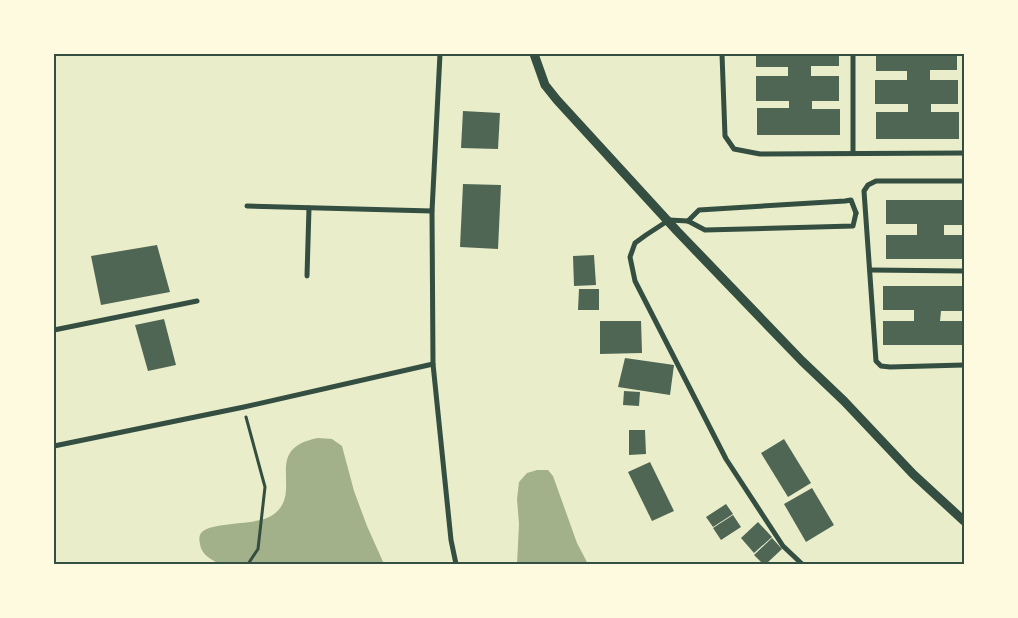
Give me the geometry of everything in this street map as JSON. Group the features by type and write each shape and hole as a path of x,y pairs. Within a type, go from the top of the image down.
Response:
{"street":[{"path":"440,54 432,211 433,364 451,540 456,564"},
{"path":"534,54 545,86 795,353 844,401 913,474 964,521"},
{"path":"722,54 725,136 734,149 760,154 853,152 964,153"},
{"path":"853,54 853,152"},
{"path":"964,181 876,182 868,185 864,191 876,360 881,366 964,365"},
{"path":"688,221 699,210 851,200 856,213 853,226 705,230 688,221 669,220 636,243 630,257 635,281 726,458 783,546 802,564"},
{"path":"247,206 432,211"},
{"path":"307,276 309,208"},
{"path":"856,213 865,212"},
{"path":"870,270 964,271"},
{"path":"54,330 197,301"},
{"path":"54,446 244,407 433,364"}],"path":[{"path":"244,407 265,487 258,549 248,564"}],"shaded area":[{"path":"318,438 332,439 342,446 354,491 384,564 220,564 207,556 202,551 199,540 201,533 206,529 264,519 271,516 281,507 285,496 287,462 291,452 301,444"},
{"path":"537,470 548,470 553,476 577,543 588,564 517,564 519,524 517,499 519,482 527,473"}],"building":[{"path":"756,54 839,54 839,66 811,66 811,76 839,76 839,101 812,101 812,109 840,109 840,135 757,135 757,108 789,108 789,101 756,101 756,76 788,76 788,67 756,67"},
{"path":"876,54 957,54 957,70 930,70 930,80 958,80 958,104 931,104 931,112 959,112 959,139 876,139 876,112 908,112 908,104 875,104 875,80 907,80 907,71 876,71"},
{"path":"463,111 500,113 498,149 461,148"},
{"path":"463,184 501,185 498,249 460,247"},
{"path":"886,200 964,200 964,225 944,225 944,235 964,235 964,259 886,259 886,235 917,235 917,224 886,224"},
{"path":"157,245 170,292 101,305 91,256"},
{"path":"594,255 596,285 574,286 573,256"},
{"path":"883,286 964,286 964,311 941,311 940,321 964,321 964,345 883,345 883,321 914,321 914,310 883,310"},
{"path":"579,289 599,289 599,310 578,310"},
{"path":"164,319 176,365 148,371 135,325"},
{"path":"600,321 641,321 642,353 600,354"},
{"path":"625,358 674,365 670,395 618,387"},
{"path":"624,391 640,392 639,406 623,405"},
{"path":"629,430 645,430 646,454 629,455"},
{"path":"784,439 811,483 788,497 761,453"},
{"path":"650,462 674,511 652,521 628,472"},
{"path":"812,488 834,525 806,542 784,504"},
{"path":"726,504 733,514 713,527 706,517"},
{"path":"733,515 741,527 721,540 713,528"},
{"path":"758,522 772,537 754,553 741,538"},
{"path":"772,538 782,549 766,564 763,564 754,555"}]}
